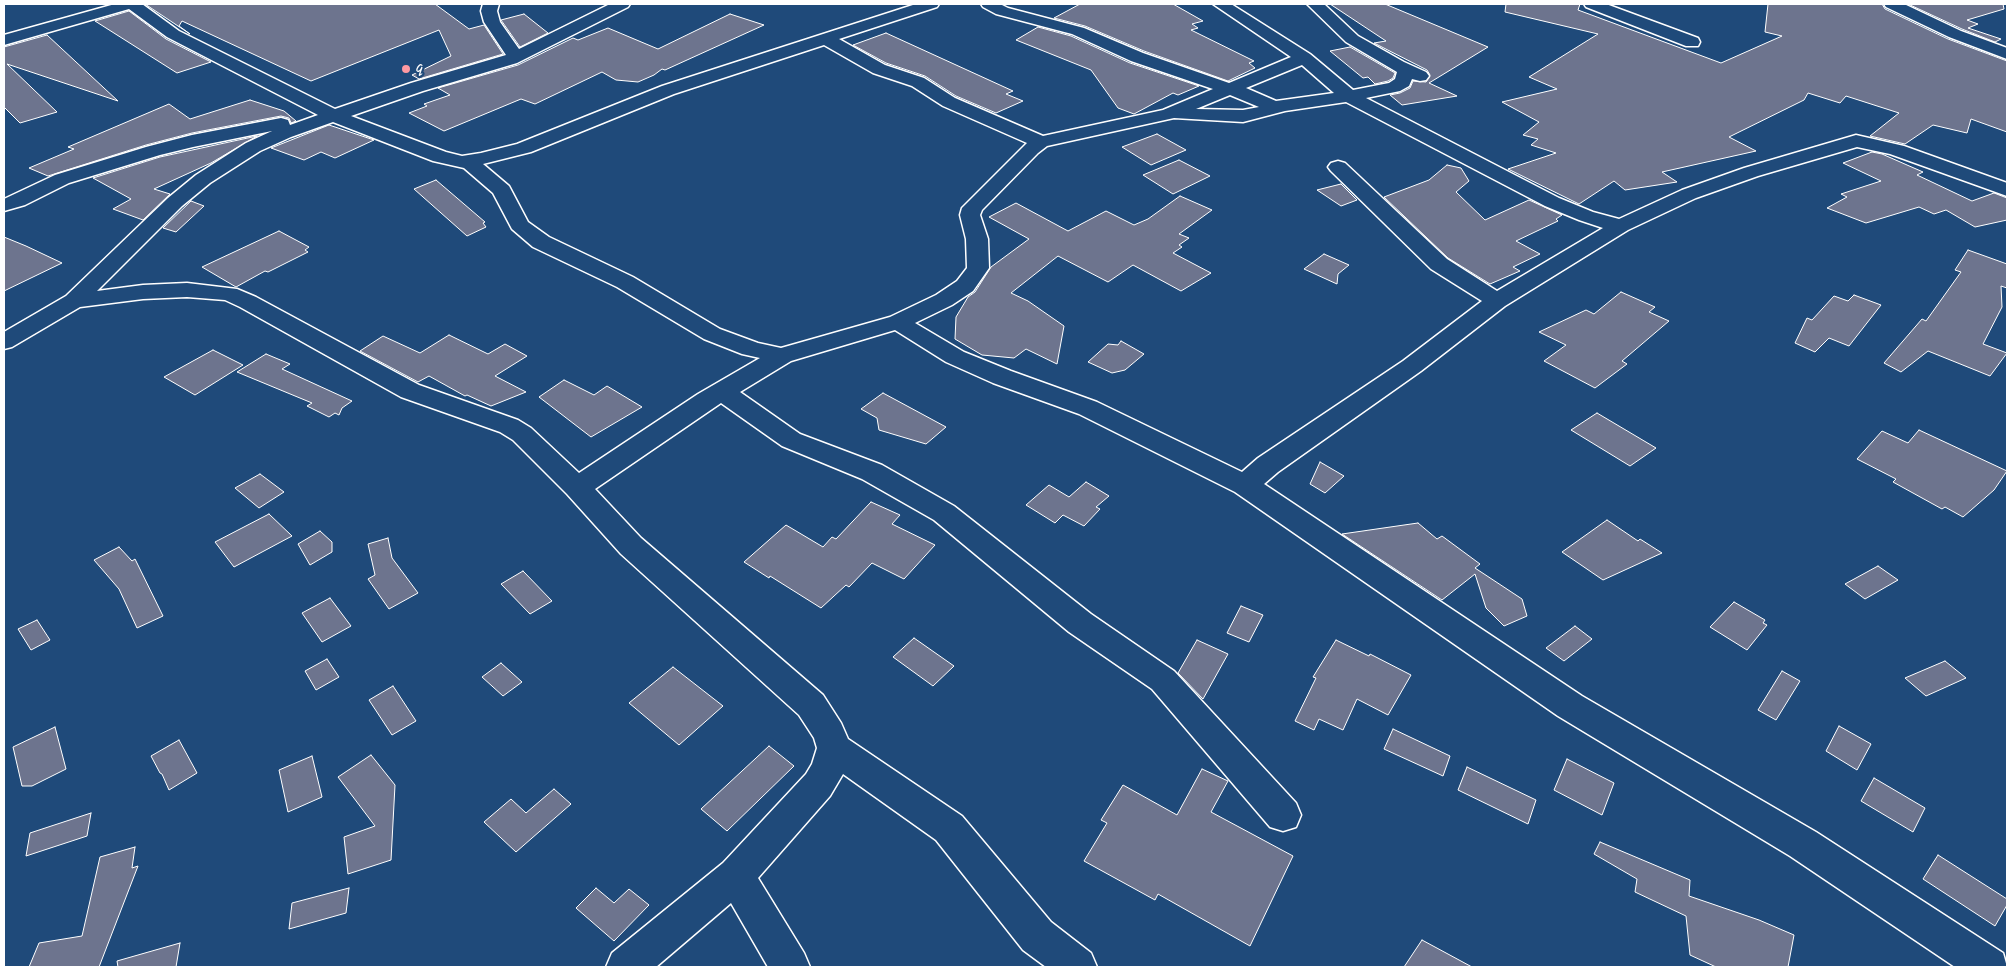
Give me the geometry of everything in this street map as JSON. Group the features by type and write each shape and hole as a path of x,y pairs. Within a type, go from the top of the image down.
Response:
{"street":[{"path":"4,40 131,4 172,34 334,116 440,157 465,161 482,159 524,148 660,93 932,4"},
{"path":"491,4 489,11 492,22 516,57"},
{"path":"4,342 74,301 175,202 203,179 270,139 418,87 516,57 622,4"},
{"path":"989,4 1002,11 1078,31 1137,57 1170,67 1278,108"},
{"path":"1221,4 1304,58 1349,96 1552,202 1586,216 1621,226"},
{"path":"1168,114 1243,116 1398,85 1413,73 1352,39 1315,4"},
{"path":"1592,4 1692,42"},
{"path":"1892,4 1955,34 2007,54"},
{"path":"826,38 879,69 918,82 948,102 1041,142"},
{"path":"577,487 722,392 782,356 898,322 944,300 965,286 978,268 977,239 970,215 972,208 1031,149 1041,142 1168,114 1304,58"},
{"path":"4,206 62,179 172,146 257,128 334,116"},
{"path":"1245,485 1268,465 1412,366 1497,301 1621,226 1713,185 1856,142 1866,142 1897,150 2007,190"},
{"path":"465,161 502,190 519,225 541,242 625,282 712,334 751,349 782,356"},
{"path":"1338,167 1439,264 1497,301"},
{"path":"74,301 143,292 187,290 229,294 248,302 410,391 509,426 522,434 577,487 631,546 811,705 829,733 834,748 828,770 818,785 736,876 626,967"},
{"path":"898,322 955,357 1002,377 1088,408 1245,485 1570,706 1803,844 1989,967"},
{"path":"722,392 791,440 872,472 944,513 1080,622 1163,680 1283,814"},
{"path":"834,748 950,828 1036,936 1077,967"},
{"path":"736,876 790,967"}],"building":[{"path":"145,4 435,4 469,29 484,25 503,54 419,79 412,75 451,56 439,30 311,81 182,21 179,26 190,34"},
{"path":"1080,4 1173,4 1203,21 1192,24 1198,28 1191,30 1254,61 1249,63 1255,68 1228,81 1144,51 1085,26 1054,18"},
{"path":"1330,4 1385,4 1488,47 1429,83 1457,96 1402,105 1390,95 1410,88 1413,81 1426,82 1430,75 1427,70 1374,43 1386,41"},
{"path":"1506,4 1580,4 1578,10 1721,63 1782,36 1765,32 1768,4 1882,4 1885,9 1948,39 2007,61 2007,132 1971,119 1967,133 1933,125 1905,144 1870,136 1899,113 1846,96 1840,103 1808,93 1804,100 1729,137 1756,151 1662,172 1677,182 1625,190 1614,181 1579,204 1508,169 1556,153 1531,145 1538,139 1523,135 1539,122 1502,102 1557,89 1529,77 1598,34 1505,12"},
{"path":"1908,4 2003,4 2004,9 1967,20 1978,24 1968,28 2001,39 1995,42"},
{"path":"129,11 166,39 211,62 177,73 95,21"},
{"path":"524,14 548,33 520,47 501,20"},
{"path":"730,14 764,25 665,70 662,69 638,82 616,80 602,72 535,104 521,99 444,131 409,113 427,106 424,104 450,95 438,88 518,65 573,38 578,40 608,28 658,49"},
{"path":"1038,27 1071,36 1130,63 1199,86 1178,95 1173,93 1134,114 1118,108 1091,70 1016,40"},
{"path":"886,33 1013,91 1006,94 1023,101 996,113 956,96 925,76 886,63 853,45"},
{"path":"47,35 118,101 7,64 57,112 20,123 4,107 4,47"},
{"path":"1350,47 1395,73 1393,78 1375,84 1368,77 1363,78 1330,51"},
{"path":"250,100 284,111 296,121 291,123 289,118 281,116 192,133 146,145 48,176 29,168 74,149 68,147 169,104 190,119"},
{"path":"329,125 374,140 335,158 321,152 304,160 271,148"},
{"path":"1157,134 1186,150 1151,165 1122,147"},
{"path":"257,136 211,163 154,189 170,194 143,220 113,209 131,199 93,178 160,157"},
{"path":"1872,152 1882,154 1923,172 1917,175 1972,201 1994,193 2007,198 2007,220 1975,227 1946,210 1934,214 1919,207 1866,223 1827,208 1847,197 1841,194 1881,181 1843,163"},
{"path":"1179,160 1210,176 1173,194 1143,175"},
{"path":"1447,165 1461,168 1469,181 1456,192 1485,220 1529,200 1562,215 1556,219 1558,221 1516,241 1540,254 1513,267 1520,271 1490,284 1448,258 1384,197 1429,180"},
{"path":"436,180 485,222 483,223 486,227 467,236 414,189"},
{"path":"1341,184 1357,200 1341,206 1317,190"},
{"path":"1180,196 1212,210 1179,234 1189,238 1179,245 1182,247 1173,253 1211,273 1181,291 1133,265 1108,282 1058,256 1011,293 1028,301 1064,326 1057,364 1026,349 1014,358 982,355 955,339 956,317 968,297 975,292 991,267 1029,239 989,217 1016,203 1068,231 1106,211 1134,225 1148,219"},
{"path":"191,201 204,206 176,232 163,228"},
{"path":"279,231 309,247 305,250 308,252 268,272 265,271 236,287 202,267"},
{"path":"4,237 26,246 62,263 4,291"},
{"path":"1968,250 2007,264 2007,288 2001,286 2002,307 1983,344 2007,353 1990,376 1928,351 1901,372 1884,363 1922,319 1926,321 1961,272 1955,270"},
{"path":"1324,254 1349,265 1338,274 1337,284 1304,269"},
{"path":"1621,292 1655,307 1649,312 1669,321 1622,361 1627,364 1595,388 1544,361 1566,345 1539,332 1586,310 1594,314"},
{"path":"1854,295 1881,305 1849,346 1829,338 1815,352 1795,343 1807,318 1812,320 1834,296 1848,301"},
{"path":"449,335 488,354 505,344 527,356 495,376 526,392 491,406 467,395 465,396 429,376 418,382 360,351 383,336 420,353"},
{"path":"1121,341 1144,354 1125,370 1112,373 1088,362 1108,344 1118,345"},
{"path":"213,350 243,365 195,395 164,377"},
{"path":"266,354 290,364 282,369 352,401 342,408 339,415 335,413 329,417 307,406 312,403 237,372"},
{"path":"564,380 594,395 607,386 642,407 591,437 539,397"},
{"path":"883,393 946,427 926,444 879,430 877,418 861,409"},
{"path":"1597,413 1656,448 1630,466 1571,430"},
{"path":"1919,430 2007,471 1994,490 1963,517 1945,507 1942,509 1893,482 1896,479 1857,459 1882,431 1908,443"},
{"path":"1320,462 1344,476 1325,493 1310,484"},
{"path":"260,474 284,492 259,508 235,488"},
{"path":"1086,482 1109,496 1096,507 1100,509 1084,526 1063,515 1055,523 1026,505 1049,485 1069,497"},
{"path":"871,502 900,515 892,524 935,545 904,579 872,563 849,587 846,585 821,608 744,562 786,525 823,547 832,537 836,539"},
{"path":"269,514 292,536 234,567 215,542"},
{"path":"1607,520 1638,541 1640,539 1662,553 1603,580 1562,552"},
{"path":"1418,523 1437,539 1442,536 1480,564 1475,568 1522,599 1527,616 1504,626 1486,608 1475,574 1442,600 1342,534"},
{"path":"320,531 332,542 332,552 310,565 298,544"},
{"path":"388,538 392,558 418,593 389,609 368,579 375,575 368,544"},
{"path":"119,547 132,561 135,559 163,616 137,628 119,589 94,560"},
{"path":"1878,566 1898,580 1865,599 1845,584"},
{"path":"523,571 552,601 530,614 501,584"},
{"path":"330,598 351,626 322,642 302,613"},
{"path":"1734,602 1765,620 1763,623 1767,625 1747,650 1710,627"},
{"path":"1241,606 1263,615 1249,642 1227,633"},
{"path":"37,620 50,640 31,650 18,629"},
{"path":"1575,626 1592,639 1564,661 1546,648"},
{"path":"914,638 954,666 933,686 893,657"},
{"path":"1197,640 1228,654 1203,699 1178,673"},
{"path":"1336,640 1369,656 1370,654 1411,675 1388,715 1357,699 1343,730 1319,719 1314,730 1295,721 1316,678 1313,677"},
{"path":"327,659 339,677 316,690 305,671"},
{"path":"1945,661 1966,678 1926,696 1905,678"},
{"path":"501,663 522,682 503,696 482,677"},
{"path":"673,667 723,706 679,745 629,703"},
{"path":"1782,671 1800,681 1776,720 1758,710"},
{"path":"393,686 416,721 392,735 369,700"},
{"path":"1839,726 1871,744 1857,770 1826,751"},
{"path":"55,727 66,769 32,786 22,786 13,747"},
{"path":"1393,729 1450,756 1443,776 1384,749"},
{"path":"179,740 197,773 169,790 151,756"},
{"path":"769,746 794,766 727,831 701,809"},
{"path":"371,755 395,785 391,860 348,874 344,837 375,826 338,777"},
{"path":"312,756 322,797 288,812 279,770"},
{"path":"1567,759 1614,783 1602,815 1554,790"},
{"path":"1467,767 1536,800 1528,824 1458,790"},
{"path":"1202,769 1228,781 1211,812 1293,856 1250,946 1158,894 1155,900 1084,861 1107,823 1101,820 1123,785 1177,815"},
{"path":"1874,778 1925,808 1913,832 1861,801"},
{"path":"554,789 571,804 516,852 484,822 511,799 526,813"},
{"path":"91,813 87,836 26,856 30,833"},
{"path":"1600,842 1690,880 1689,896 1759,920 1794,935 1788,967 1716,967 1690,955 1686,916 1635,892 1637,879 1594,854"},
{"path":"135,847 132,868 138,866 99,967 29,967 39,943 82,936 100,857"},
{"path":"1938,855 2007,899 2007,905 1995,926 1923,879"},
{"path":"349,888 346,913 289,929 292,903"},
{"path":"596,888 614,903 629,889 649,905 614,941 576,908"},
{"path":"1422,940 1472,967 1404,967"},
{"path":"180,943 176,967 118,967 117,961"}],"place":[{"name":"q","path":"406,69"}]}
